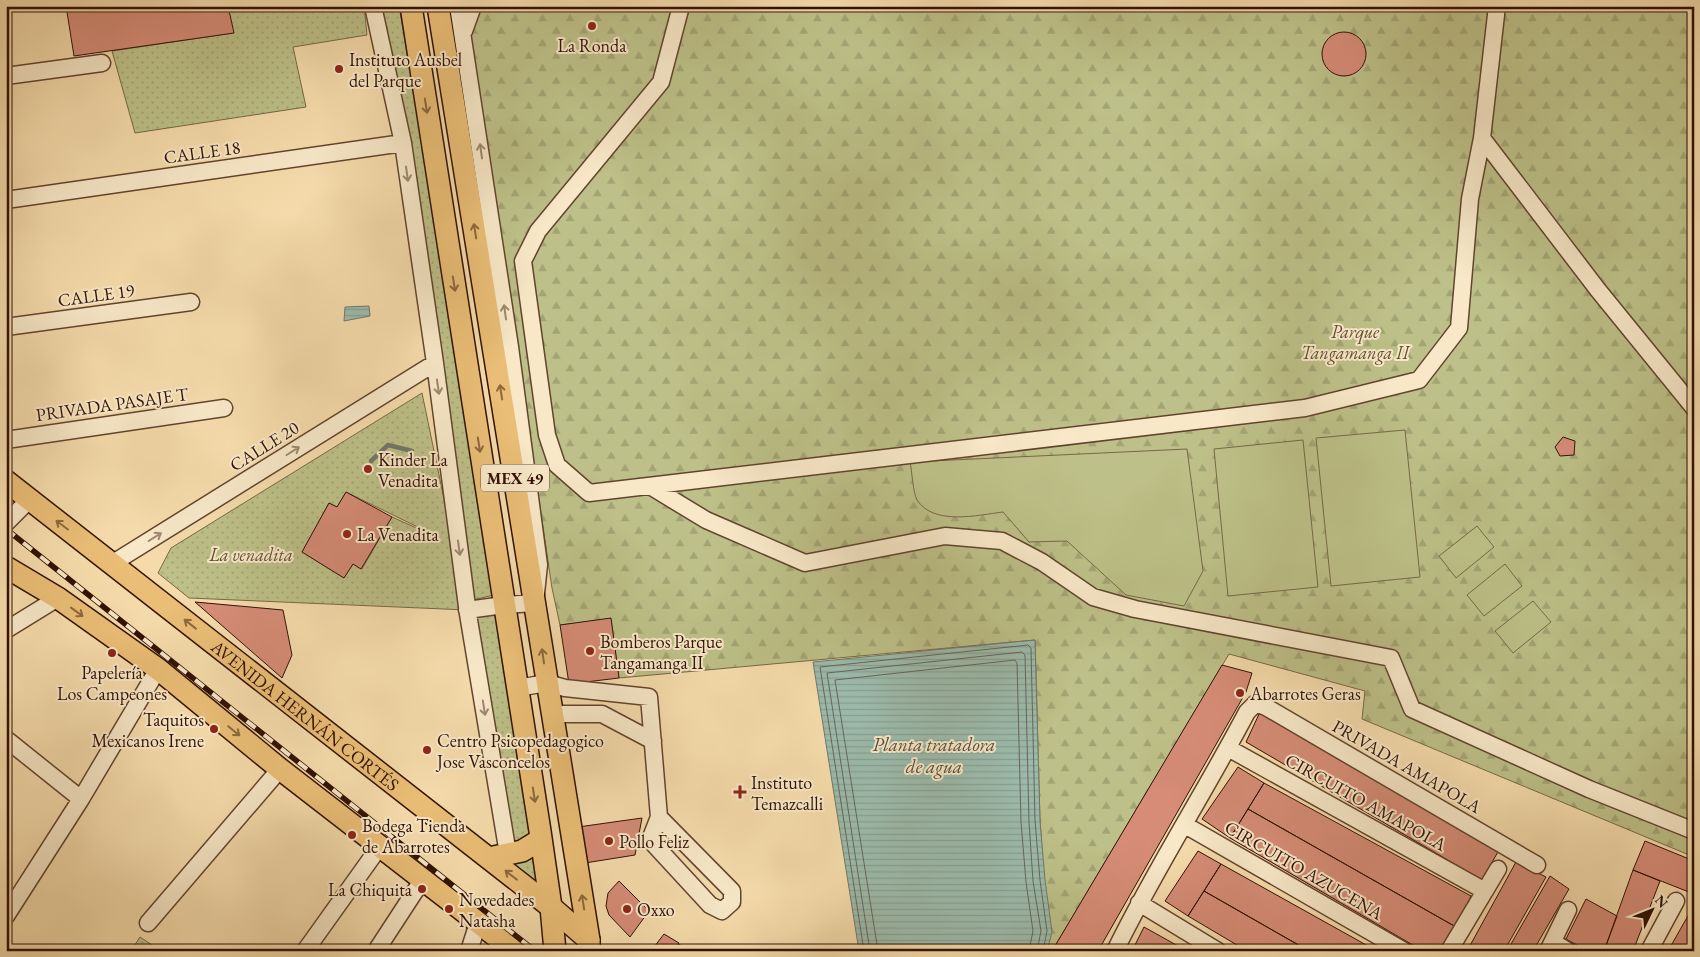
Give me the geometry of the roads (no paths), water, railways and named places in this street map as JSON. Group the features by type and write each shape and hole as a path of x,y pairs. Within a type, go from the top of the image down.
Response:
{"main road":[{"name":"MEX 49","path":"411,6 551,907 555,951"},
{"name":"MEX 49","path":"438,6 462,90 502,348 547,683 593,947"},
{"name":"AVENIDA HERNÁN CORTÉS","path":"6,481 499,856 593,947"},
{"path":"6,567 58,598 158,669 280,769 515,951"},
{"path":"499,856 522,851 540,840"}],"street":[{"path":"373,6 403,143 435,363 499,856"},
{"path":"458,6 464,34 462,90"},
{"path":"464,34 473,6"},
{"path":"681,6 661,82 538,231 523,261 547,435 557,465 589,493 1305,408 1419,380 1459,328 1470,199 1482,138 1497,6"},
{"path":"6,76 102,63"},
{"path":"1482,138 1598,290 1694,408"},
{"name":"CALLE 18","path":"6,200 403,143"},
{"name":"CALLE 19","path":"6,327 191,302"},
{"name":"CALLE 20","path":"114,563 435,363"},
{"name":"PRIVADA PASAJE T","path":"6,440 224,408"},
{"path":"650,486 706,520 805,562 945,536 1002,541 1042,562 1093,597 1136,609 1390,658 1412,709 1589,789 1694,832"},
{"path":"6,522 29,500"},
{"path":"6,630 58,598"},
{"path":"468,610 535,603"},
{"path":"6,916 81,800 158,669"},
{"path":"517,688 547,683 565,688 649,697 659,817 650,840 710,905 722,911 732,902 732,892 659,817"},
{"name":"PRIVADA AMAPOLA","path":"1228,748 1247,712 1256,703 1537,865"},
{"path":"553,714 602,714 653,741"},
{"path":"6,739 81,800"},
{"path":"1115,951 1139,902 1228,748"},
{"name":"CIRCUITO AMAPOLA","path":"1228,748 1485,890"},
{"path":"148,923 280,769"},
{"name":"CIRCUITO AZUCENA","path":"1185,824 1404,951"},
{"path":"305,951 380,846"},
{"path":"1449,951 1498,869"},
{"path":"376,951 423,879"},
{"path":"1649,951 1676,901"},
{"path":"1139,902 1218,951"},
{"path":"1568,910 1550,946 1568,951"},
{"path":"469,951 478,923"}],"water":[{"path":"369,306 370,316 344,321 345,307"},
{"name":"Planta tratadora de agua","path":"1035,640 1040,821 1052,932 1047,951 859,951 813,662"}],"waterway":[{"path":"371,461 388,445 412,451"}],"railway":[{"path":"6,529 535,951"}],"place":[{"name":"La Ronda","path":"592,26"},
{"name":"Instituto Ausbel del Parque","path":"339,69"},
{"name":"Kinder La Venadita","path":"368,469"},
{"name":"La Venadita","path":"347,534"},
{"name":"Bomberos Parque Tangamanga II","path":"590,651"},
{"name":"Papelería Los Campeones","path":"112,653"},
{"name":"Abarrotes Geras","path":"1240,693"},
{"name":"Taquitos Mexicanos Irene","path":"214,729"},
{"name":"Centro Psicopedagogico Jose Vasconcelos","path":"427,750"},
{"name":"Instituto Temazcalli","path":"740,792"},
{"name":"Bodega Tienda de Abarrotes","path":"352,835"},
{"name":"Pollo Feliz","path":"609,841"},
{"name":"La Chiquita","path":"422,889"},
{"name":"Novedades Natasha","path":"449,909"},
{"name":"Oxxo","path":"627,909"}],"park label":[{"name":"Parque Tangamanga II","path":"1355,341"},
{"name":"La venadita","path":"251,554"}]}
